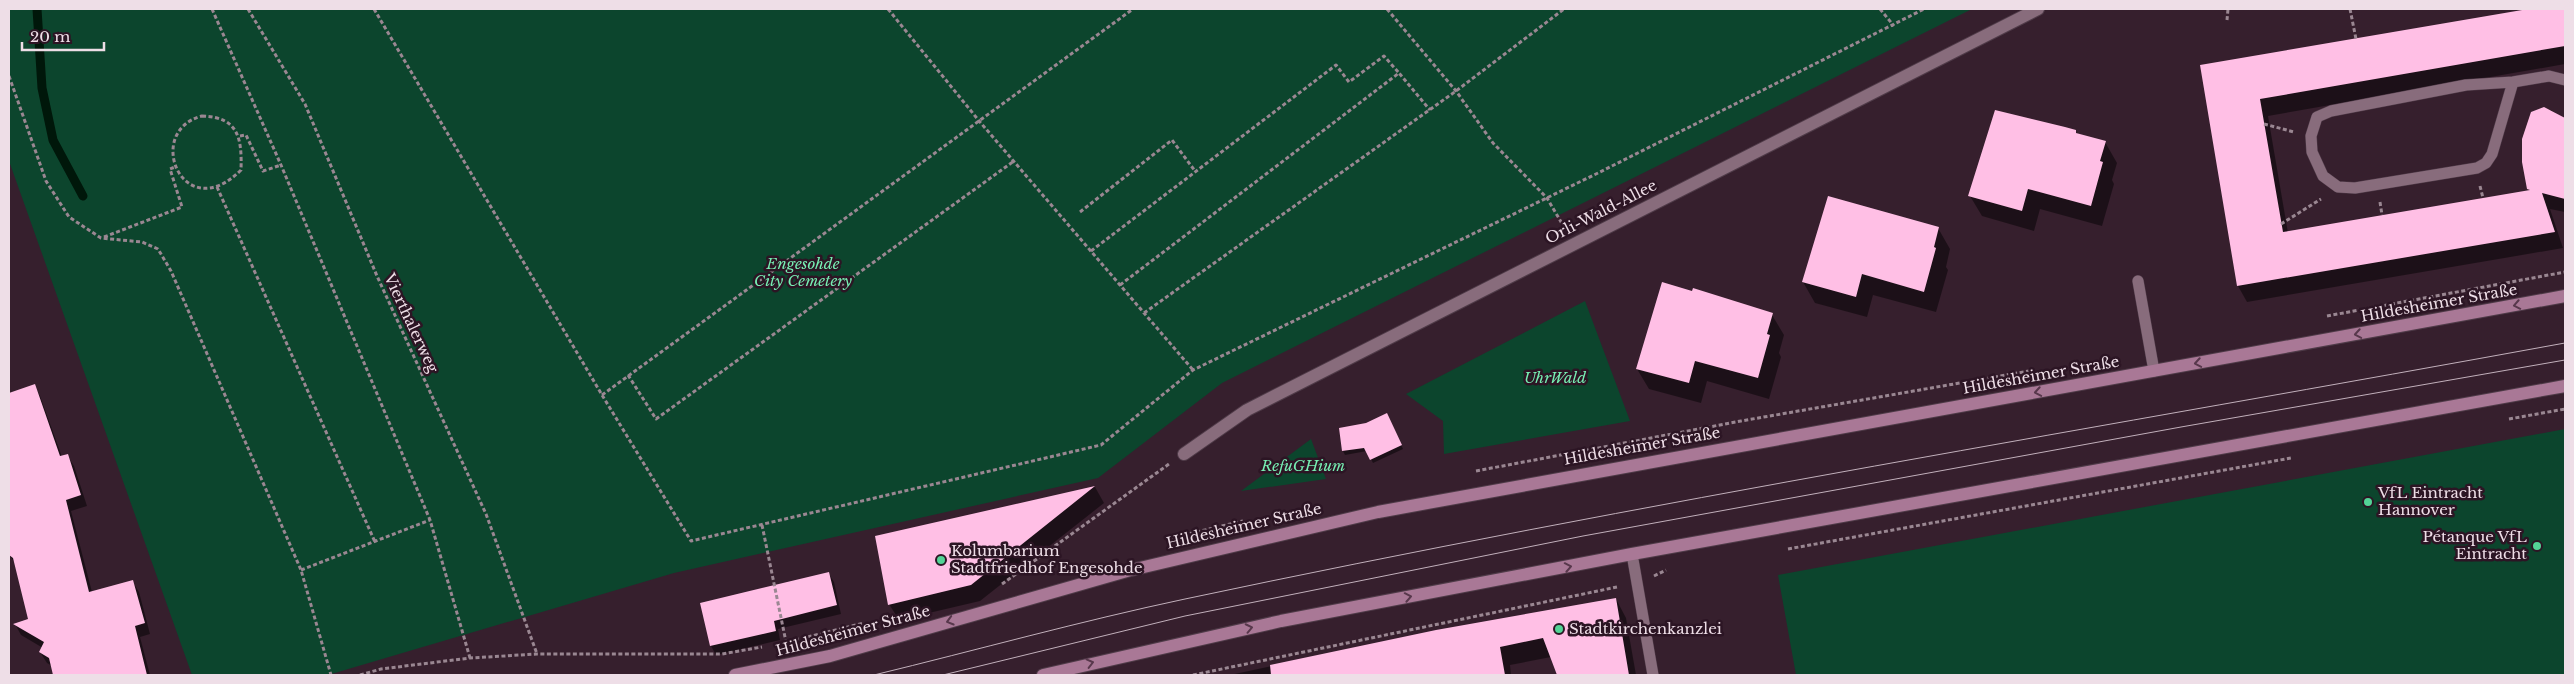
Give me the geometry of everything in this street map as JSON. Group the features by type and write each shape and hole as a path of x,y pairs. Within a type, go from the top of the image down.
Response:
{"main road":[{"name":"Hildesheimer Straße","path":"735,675 821,658 1127,571 1378,512 2565,296"},
{"path":"1043,675 1281,621 1632,554 2565,386"}],"street":[{"name":"Orli-Wald-Allee","path":"1184,454 1247,410 2038,9"}],"lane":[{"path":"2513,82 2492,154 2486,163 2468,170 2355,188 2338,187 2322,176 2312,152 2311,136 2317,117 2331,111 2466,85 2513,82 2549,76 2565,80"},
{"path":"2138,281 2154,371"},
{"path":"1632,554 1653,675"}],"path":[{"path":"212,9 430,520 470,658"},
{"name":"Vierthalerweg","path":"248,9 305,104 377,276 486,514 537,654"},
{"path":"374,9 602,395 691,541 1101,445 1193,370 1547,198 1894,26 1924,9"},
{"path":"888,9 980,122 1193,370"},
{"path":"602,395 1133,9"},
{"path":"1387,9 1456,91 1493,143 1547,198 1574,244"},
{"path":"1144,313 1430,110 1564,9"},
{"path":"1880,9 1894,26"},
{"path":"2227,20 2228,9"},
{"path":"2350,9 2356,38"},
{"path":"1091,251 1336,65 1349,82 1384,56 1430,110"},
{"path":"1120,285 1399,72"},
{"path":"9,76 46,181 69,217 101,238 142,242 158,249 171,271 302,570 330,675"},
{"path":"216,116 230,124 240,136 241,170 229,181 217,187 199,187 185,182 175,167 173,145 178,131 189,119 216,116"},
{"path":"2264,124 2311,136"},
{"path":"240,136 246,135 263,171 280,165"},
{"path":"1080,212 1172,140 1195,171"},
{"path":"628,375 656,419 1014,161"},
{"path":"101,238 182,207 170,169 175,167"},
{"path":"217,187 375,542"},
{"path":"2281,224 2338,187"},
{"path":"2502,420 2565,409"},
{"path":"997,608 992,591 1184,454"},
{"path":"1781,550 2301,456"},
{"path":"302,570 430,520"},
{"path":"762,525 786,642"},
{"path":"1193,675 1637,584 1666,570 1676,568"},
{"path":"777,644 870,621"},
{"path":"360,675 381,669 470,658 537,654 722,654 768,646"}],"green space":[{"name":"Engesohde City Cemetery","path":"9,9 1972,9 1222,383 1098,478 674,573 328,675 192,675 9,161"},
{"name":"UhrWald","path":"1585,301 1630,421 1444,454 1443,421 1406,394"},
{"name":"VfL Eintracht Hannover","path":"2565,429 2565,675 1796,675 1778,575"},
{"name":"RefuGHium","path":"1311,439 1326,479 1241,491"}],"building":[{"path":"2528,9 2565,9 2565,46 2260,99 2283,232 2530,190 2527,189 2522,162 2522,139 2531,112 2544,107 2565,118 2565,199 2542,193 2555,232 2237,286 2200,65"},
{"path":"1995,110 2076,130 2076,133 2106,141 2100,161 2103,162 2091,206 2028,189 2022,211 1968,196"},
{"path":"1828,196 1939,227 1934,247 1936,248 1924,292 1862,274 1856,297 1802,282"},
{"path":"1662,282 1692,291 1693,288 1773,313 1767,334 1770,335 1758,378 1695,361 1689,383 1636,369"},
{"path":"35,384 60,456 68,454 81,495 66,500 89,592 133,580 145,623 135,626 147,675 53,675 49,658 39,652 44,642 13,624 28,619 13,558 9,555 9,393"},
{"path":"1387,413 1402,445 1370,460 1364,448 1342,451 1339,428 1366,423"},
{"name":"Kolumbarium Stadtfriedhof Engesohde","path":"1095,486 971,585 888,605 875,536"},
{"path":"829,572 837,605 774,621 776,631 710,646 700,603"},
{"path":"1616,598 1629,675 1557,675 1543,638 1500,647 1505,675 1271,675 1270,665 1436,630"}],"waterway":[{"path":"37,9 42,88 53,140 83,196"}],"tram line":[{"path":"874,675 1068,626 1185,599 1529,530 1874,466 2565,343"},
{"path":"943,675 1185,616 1583,536 2181,427 2565,360"}],"place":[{"name":"VfL Eintracht Hannover","path":"2368,502"},
{"name":"Pétanque VfL Eintracht","path":"2537,546"},
{"name":"Kolumbarium Stadtfriedhof Engesohde","path":"941,560"},
{"name":"Stadtkirchenkanzlei","path":"1559,629"}]}
